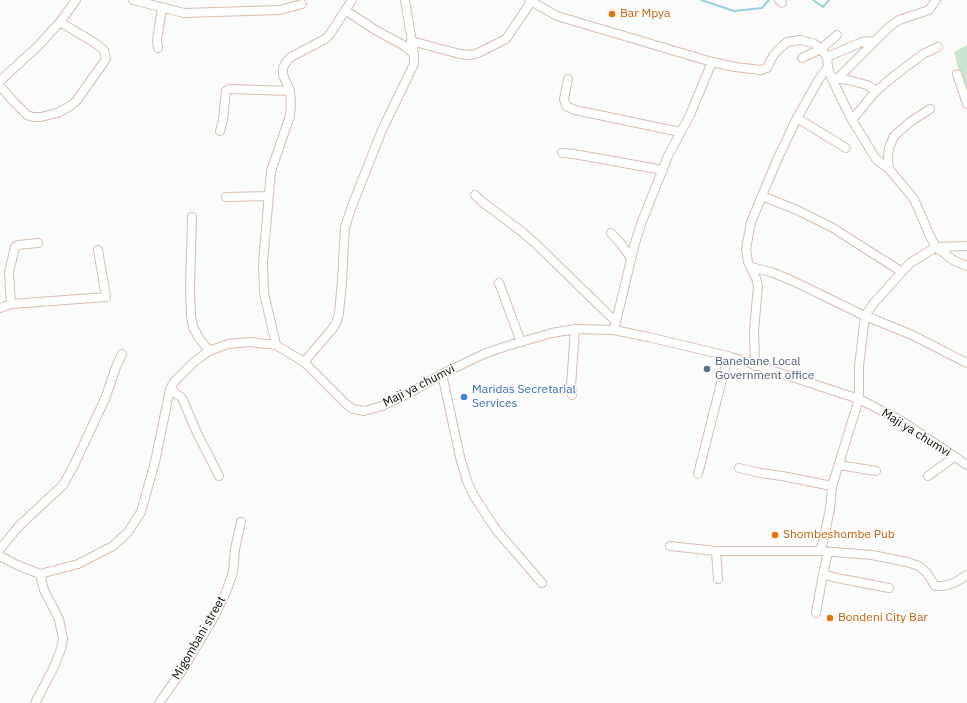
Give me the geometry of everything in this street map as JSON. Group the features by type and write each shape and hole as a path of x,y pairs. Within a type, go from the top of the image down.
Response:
{"street":[{"path":"0,81 38,46 60,22 76,0"},
{"path":"133,0 184,13 228,11 258,12 280,10 302,4"},
{"path":"276,345 266,304 263,282 264,241 271,171 290,116 290,91 283,75 286,62 301,51 325,39 337,25 352,0"},
{"path":"304,362 333,328 337,321 342,280 345,227 382,130 414,64 414,54 405,0"},
{"path":"834,78 889,27 899,20 929,10 936,0"},
{"path":"411,40 460,54 471,55 478,53 506,39 520,21 530,1 557,16 712,62 735,67 761,70 768,68 773,56 788,42 795,40 808,41 821,49 827,57 828,67 852,120 876,159 889,168 914,198 936,247 953,260 967,266"},
{"path":"158,48 157,40 162,8"},
{"path":"345,10 377,31 403,45 414,54"},
{"path":"0,86 27,115 32,117 41,117 60,112 73,104 106,59 104,50 60,22"},
{"path":"802,58 821,49 837,34"},
{"path":"827,57 862,42 874,41"},
{"path":"852,120 875,92 908,64 923,54 938,47"},
{"path":"614,326 634,242 663,170 680,132 690,115 712,62"},
{"path":"755,366 754,332 758,293 756,278 746,249 751,222 797,118 828,67"},
{"path":"957,74 967,104"},
{"path":"834,78 867,86 872,88 875,92"},
{"path":"568,79 564,99 566,106 575,110 680,132"},
{"path":"220,131 223,120 226,91 229,89 290,91"},
{"path":"889,168 889,148 894,136 910,122 930,109"},
{"path":"797,118 846,148"},
{"path":"562,153 663,170"},
{"path":"474,195 536,244 614,326"},
{"path":"226,197 268,196"},
{"path":"762,196 797,210 833,228 902,272"},
{"path":"192,217 190,288 191,316 193,327 209,351"},
{"path":"610,233 621,244 631,258"},
{"path":"11,304 9,272 15,247 18,245 38,243"},
{"path":"816,613 823,574 823,542 830,509 832,486 859,399 860,366 865,316 873,304 910,263 936,247 967,246"},
{"path":"0,308 11,304 106,297 98,250"},
{"path":"751,267 771,272 793,281 865,316 910,334 967,363"},
{"path":"499,283 521,342"},
{"name":"Maji ya chumvi","path":"40,574 78,564 112,546 128,532 141,512 155,462 170,389 174,382 194,362 209,351 228,344 250,342 276,345 304,362 346,404 353,409 364,411 382,406 413,391 442,374 486,353 552,333 614,326 728,356 859,399 900,420 967,465"},
{"path":"572,395 571,386 575,330"},
{"path":"0,549 19,526 63,486 105,399 122,354"},
{"path":"698,474 728,356"},
{"path":"442,374 460,457 467,481 474,496 497,530 542,584"},
{"path":"170,389 182,398 197,433 219,476"},
{"path":"928,476 954,457"},
{"path":"839,465 876,471"},
{"path":"739,468 832,486"},
{"name":"Migombani street","path":"159,703 182,671 214,617 226,592 233,572 235,549 241,522"},
{"path":"670,546 716,551 824,552 872,555 907,562 918,566 927,573 935,586 954,583 967,575"},
{"path":"716,551 718,579"},
{"path":"0,556 17,565 40,574 44,590 59,619 64,639 53,669 35,703"},
{"path":"823,574 889,588"}],"green space":[{"path":"967,45 967,97 966,97 954,52"}],"waterway":[{"path":"701,0 734,11 762,8 769,0"},
{"path":"813,0 823,7 829,0"}],"place":[{"name":"Bar Mpya","path":"612,14"},
{"name":"Banebane Local Government office","path":"707,369"},
{"name":"Maridas Secretarial Services","path":"464,397"},
{"name":"Shombeshombe Pub","path":"775,535"},
{"name":"Bondeni City Bar","path":"830,618"}]}
